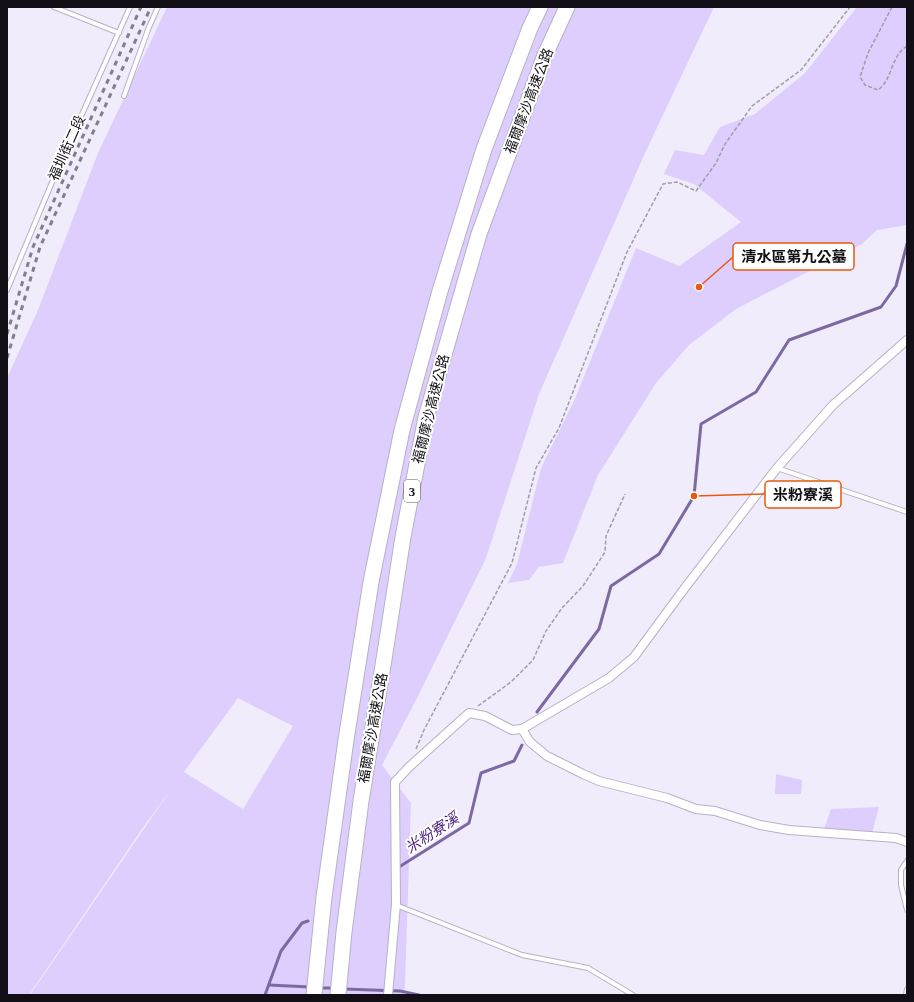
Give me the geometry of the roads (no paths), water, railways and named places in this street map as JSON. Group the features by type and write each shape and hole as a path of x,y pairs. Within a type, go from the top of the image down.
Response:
{"highway":[{"name":"福爾摩沙高速公路","path":"314,995 324,897 351,710 371,582 402,430 440,291 484,149 530,28 540,7"},
{"name":"福爾摩沙高速公路","path":"338,995 344,932 361,801 403,537 426,417 479,234 545,55 567,7"}],"street":[{"path":"388,995 396,904 395,782 408,767 469,713 484,716 512,730 522,729 609,678 634,656 777,468 833,405 907,340"},
{"path":"522,729 530,742 548,756 599,781 667,798 696,809 714,811 760,825 789,830 896,838 907,842"}],"lane":[{"path":"54,7 119,33"},
{"name":"福圳街二段","path":"7,290 58,168 130,7"},
{"path":"124,96 149,27 158,7"},
{"path":"777,468 907,512"},
{"path":"907,861 901,870 901,885 907,910"},
{"path":"396,904 522,955 588,968 633,995"},
{"path":"906,995 907,989"}],"waterway":[{"name":"米粉寮溪","path":"537,712 599,629 611,586 659,554 694,496 701,424 756,392 789,340 881,307 896,286 907,244"},
{"name":"米粉寮溪","path":"399,867 469,823 481,773 514,761 522,745"},
{"name":"米粉寮溪","path":"265,995 281,951 302,923 308,921"},
{"path":"269,985 310,987"},
{"path":"320,988 334,988"},
{"path":"344,989 400,991 419,995"}],"railway":[{"path":"7,334 33,247 141,7"},
{"path":"7,358 40,247 151,7"}],"place":[{"name":"清水區第九公墓","path":"699,287"},
{"name":"米粉寮溪","path":"694,496"}]}
